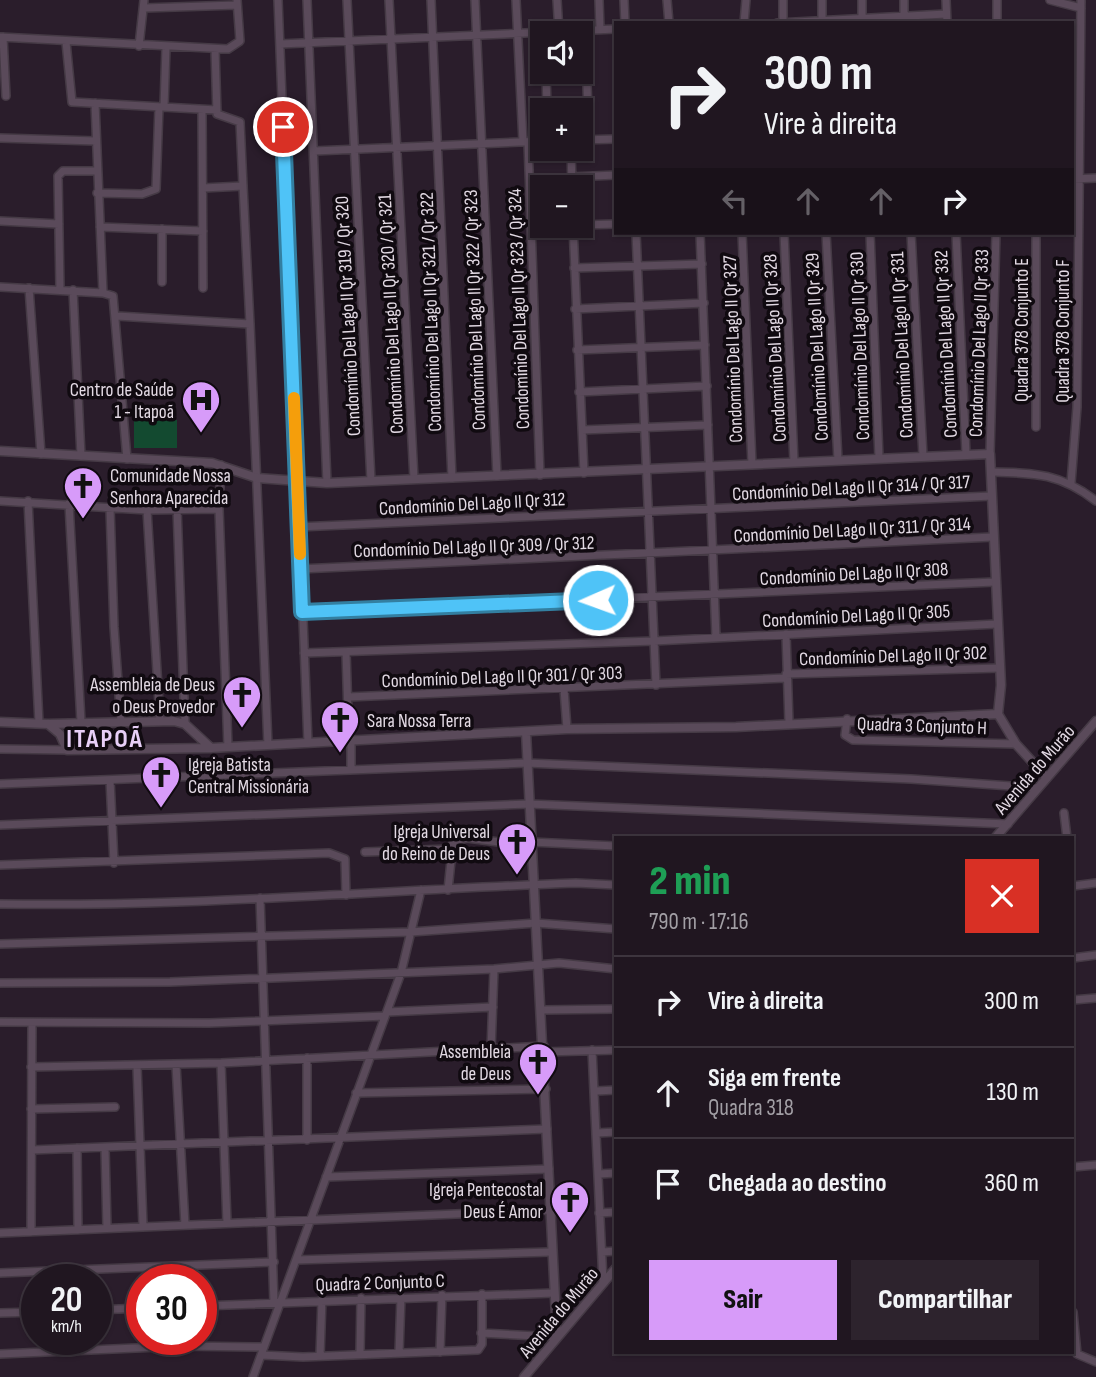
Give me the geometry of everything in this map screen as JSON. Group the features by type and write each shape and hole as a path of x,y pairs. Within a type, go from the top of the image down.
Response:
{"street":[{"path":"278,0 308,743"},
{"path":"307,0 327,483"},
{"name":"Condomínio Del Lago II Qr 319 / Qr 320","path":"347,0 372,481"},
{"name":"Condomínio Del Lago II Qr 320 / Qr 321","path":"389,0 414,479"},
{"name":"Condomínio Del Lago II Qr 321 / Qr 322","path":"431,0 440,146 452,478"},
{"name":"Condomínio Del Lago II Qr 322 / Qr 323","path":"475,0 497,476"},
{"name":"Condomínio Del Lago II Qr 323 / Qr 324","path":"516,0 540,474"},
{"path":"557,0 558,21"},
{"path":"599,0 600,29"},
{"path":"625,0 625,21"},
{"path":"667,0 669,21"},
{"path":"744,21 746,0"},
{"path":"783,0 783,21"},
{"path":"822,0 822,21 862,18 888,20 904,16 946,18 946,0"},
{"path":"862,0 862,18"},
{"path":"904,0 904,16"},
{"path":"997,0 997,21"},
{"path":"1050,0 1081,4"},
{"path":"6,96 1,37 139,46 215,49 233,47 240,41 237,3 144,4 139,46"},
{"name":"Quadra 378 Conjunto F","path":"1071,483 1077,423 1076,179 1081,4"},
{"path":"593,30 614,29"},
{"path":"279,44 476,33 530,33"},
{"path":"66,42 70,101 216,110"},
{"path":"97,193 142,194 156,189 160,167 166,47"},
{"path":"215,49 216,110 219,116 240,122 268,745"},
{"path":"96,103 97,193 103,293"},
{"path":"202,110 203,288"},
{"path":"0,138 96,141"},
{"path":"593,140 614,139"},
{"path":"314,151 530,142"},
{"path":"60,289 60,172 97,171"},
{"path":"593,176 614,175"},
{"path":"1076,179 1096,178"},
{"path":"203,188 243,186"},
{"path":"0,221 59,223"},
{"path":"593,225 614,224"},
{"path":"100,227 203,231"},
{"path":"162,229 162,282"},
{"path":"636,235 656,685"},
{"path":"700,235 716,638"},
{"name":"Condomínio Del Lago II Qr 327","path":"743,235 752,464"},
{"name":"Condomínio Del Lago II Qr 328","path":"784,235 794,462"},
{"name":"Condomínio Del Lago II Qr 329","path":"826,235 838,460"},
{"name":"Condomínio Del Lago II Qr 330","path":"870,235 879,458"},
{"name":"Condomínio Del Lago II Qr 331","path":"911,235 923,456"},
{"name":"Condomínio Del Lago II Qr 332","path":"956,235 966,454"},
{"name":"Condomínio Del Lago II Qr 333","path":"990,454 996,235"},
{"name":"Quadra 378 Conjunto E","path":"1036,235 1036,427"},
{"path":"573,238 584,473"},
{"path":"574,268 702,264"},
{"path":"0,287 73,290 113,296 117,316 127,459"},
{"path":"29,288 41,454"},
{"path":"73,290 82,456"},
{"path":"575,309 704,303"},
{"path":"117,316 250,324"},
{"path":"577,350 705,345"},
{"path":"579,392 707,386"},
{"path":"582,430 708,425"},
{"path":"0,452 221,465 257,478 297,483 990,454 1002,701 998,714 567,729 211,748 0,749"},
{"path":"221,465 219,509 229,747"},
{"path":"991,472 1035,473 1071,483 1094,497"},
{"name":"Condomínio Del Lago II Qr 314 / Qr 317","path":"647,511 992,496"},
{"path":"0,500 147,510 219,509"},
{"path":"28,501 43,723"},
{"path":"69,504 81,723"},
{"path":"110,508 114,627 121,722"},
{"path":"177,508 185,724"},
{"path":"147,510 160,720"},
{"name":"Condomínio Del Lago II Qr 312","path":"298,527 647,511"},
{"name":"Condomínio Del Lago II Qr 311 / Qr 314","path":"649,554 993,537"},
{"name":"Condomínio Del Lago II Qr 309 / Qr 312","path":"300,569 649,554"},
{"name":"Condomínio Del Lago II Qr 308","path":"302,612 995,582"},
{"name":"Condomínio Del Lago II Qr 305","path":"304,653 654,641 997,624"},
{"path":"786,634 789,723"},
{"path":"346,652 348,714"},
{"name":"Condomínio Del Lago II Qr 302","path":"656,685 786,676 1000,668"},
{"name":"Condomínio Del Lago II Qr 301 / Qr 303","path":"348,697 656,685"},
{"path":"564,689 567,729"},
{"name":"Quadra 3 Conjunto H","path":"998,714 1016,744 1047,778"},
{"name":"Quadra 3 Conjunto H","path":"847,719 845,735 853,740 1016,744"},
{"path":"0,722 160,720 185,724 211,748"},
{"name":"Avenida do Murão","path":"997,836 1096,720"},
{"path":"43,723 60,734 67,750"},
{"path":"60,734 64,723"},
{"path":"182,749 190,741 192,731"},
{"path":"481,1333 557,1337 526,732"},
{"path":"351,742 351,770"},
{"path":"0,784 526,763 897,778 1038,788"},
{"path":"110,780 114,863"},
{"path":"0,825 529,804 1008,824"},
{"path":"1064,813 1067,836"},
{"path":"447,890 451,849 453,841 458,838 531,844 614,846"},
{"path":"365,852 451,849"},
{"path":"0,865 336,854 345,859 346,895"},
{"path":"1074,886 1096,883"},
{"path":"0,904 74,905 346,895 534,884 614,886"},
{"path":"253,1377 276,1302 296,1260 338,1139 401,973 421,890"},
{"path":"260,898 276,1302"},
{"path":"0,944 411,932 536,923 614,929"},
{"path":"1074,958 1096,955"},
{"path":"0,983 263,979 569,964 614,969"},
{"path":"491,1049 494,969"},
{"path":"1074,1000 1096,998"},
{"path":"0,1022 265,1021 493,1007"},
{"path":"542,1010 614,1009"},
{"path":"31,1232 32,1023"},
{"path":"31,1067 176,1065 491,1049 614,1049"},
{"path":"593,1050 603,1282"},
{"path":"307,1058 307,1140"},
{"path":"221,1063 227,1223"},
{"path":"176,1065 185,1225"},
{"path":"137,1066 143,1226"},
{"path":"356,1093 546,1089"},
{"path":"596,1091 614,1090"},
{"path":"32,1109 115,1107"},
{"path":"32,1150 547,1129"},
{"path":"597,1133 614,1132"},
{"path":"77,1148 78,1230"},
{"path":"105,1148 107,1228"},
{"path":"1074,1167 1096,1165"},
{"path":"326,1177 549,1169"},
{"path":"599,1174 614,1172"},
{"path":"0,1233 550,1210"},
{"path":"599,1213 614,1212"},
{"path":"602,1252 614,1251"},
{"path":"296,1260 551,1252"},
{"path":"0,1273 274,1262"},
{"name":"Avenida do Murão","path":"524,1377 614,1270"},
{"name":"Quadra 2 Conjunto C","path":"217,1305 322,1299 554,1293"},
{"path":"0,1354 181,1346 320,1356 472,1352 478,1350 482,1344 481,1294"},
{"path":"440,1352 442,1295"},
{"path":"399,1353 401,1297"},
{"path":"360,1354 361,1298"},
{"path":"320,1356 322,1299"},
{"path":"0,1313 21,1312"},
{"path":"1074,1322 1077,1354 1096,1362"}],"green space":[{"path":"134,420 177,420 177,448 134,448"}],"slow traffic":[{"path":"294,398 300,554"}],"place":[{"name":"Centro de Saúde 1 - Itapoã","path":"201,434"},
{"name":"Comunidade Nossa Senhora Aparecida","path":"83,520"},
{"name":"Assembleia de Deus o Deus Provedor","path":"242,729"},
{"name":"Sara Nossa Terra","path":"340,754"},
{"name":"Igreja Batista Central Missionária","path":"161,809"},
{"name":"Igreja Universal do Reino de Deus","path":"517,876"},
{"name":"Assembleia de Deus","path":"538,1096"},
{"name":"Igreja Pentecostal Deus É Amor","path":"570,1234"}],"district":[{"name":"ITAPOÃ","path":"105,738"}],"route":[{"path":"283,127 302,612 598,600"}]}
